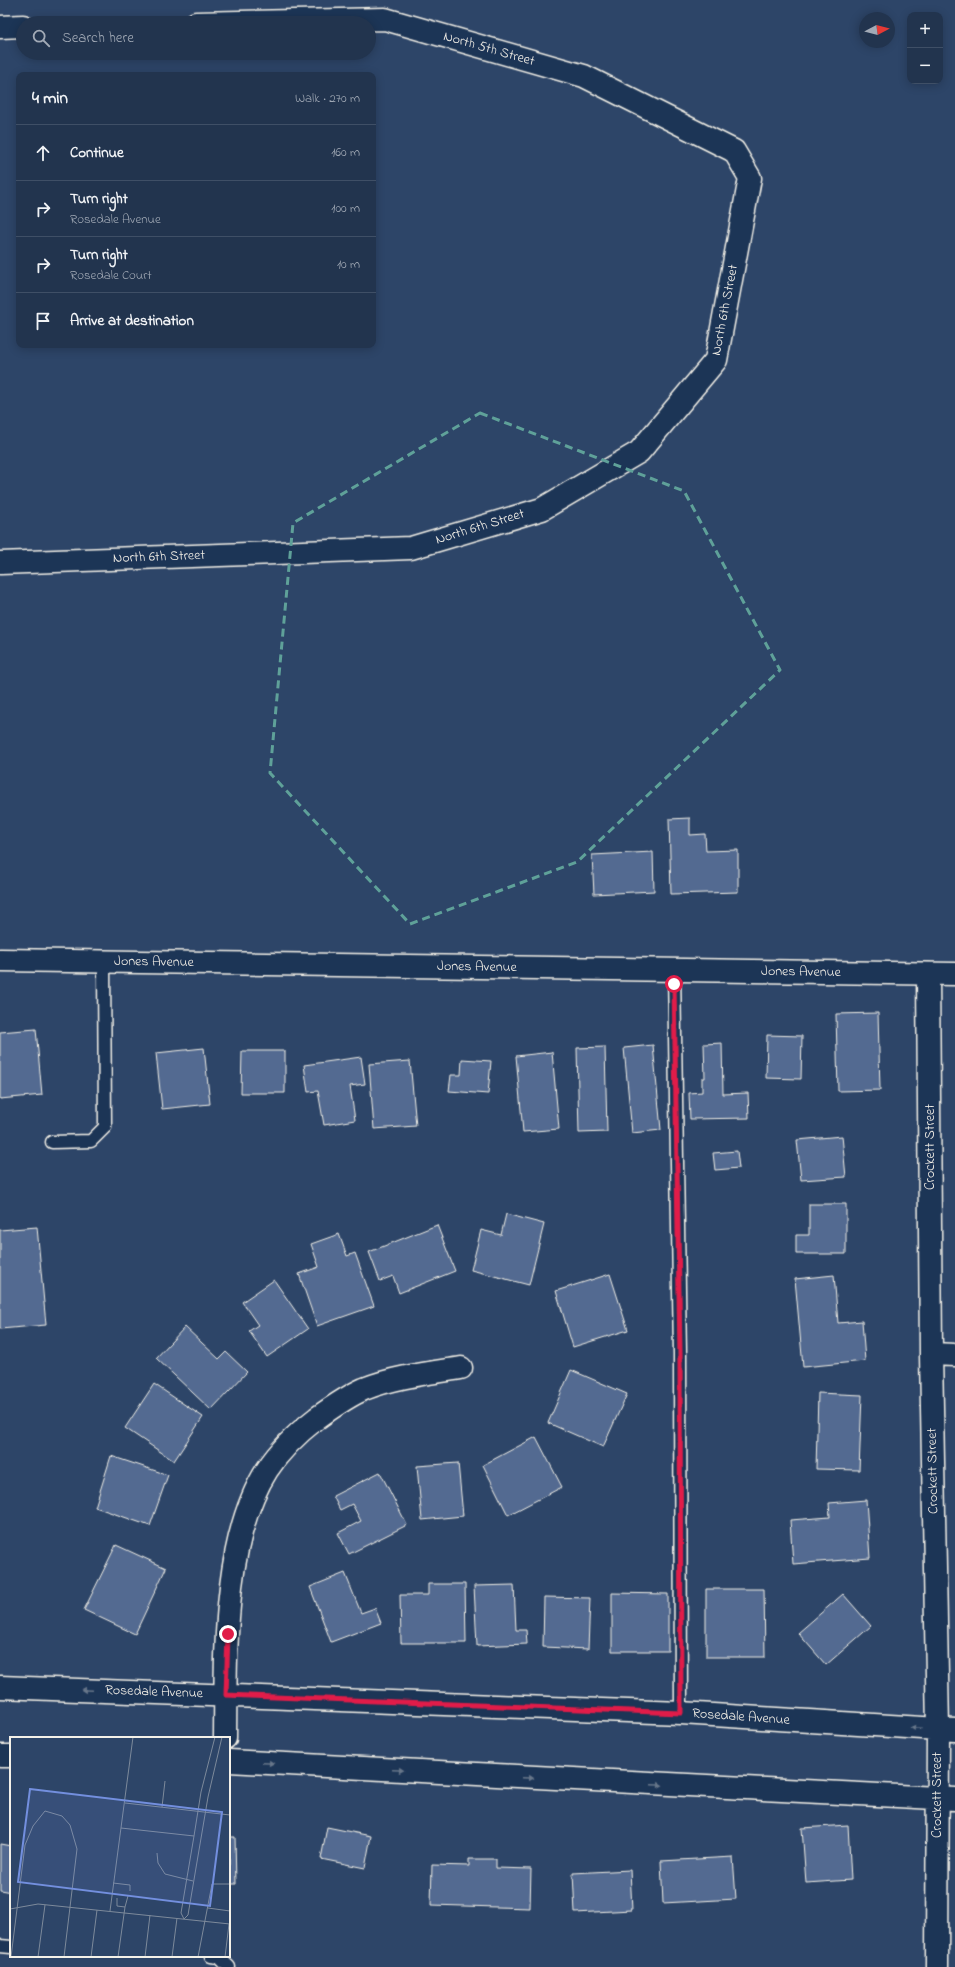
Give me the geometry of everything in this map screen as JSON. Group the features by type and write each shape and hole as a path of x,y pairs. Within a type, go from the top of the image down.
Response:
{"street":[{"name":"North 5th Street","path":"376,19 385,19 584,76 734,151 750,178"},
{"path":"0,27 16,26"},
{"name":"North 6th Street","path":"0,563 411,548 542,509 639,452 716,360 750,178"},
{"name":"Jones Avenue","path":"0,960 955,974"},
{"name":"Crockett Street","path":"928,974 931,1354 946,1730 946,1799 937,1967"},
{"path":"931,1354 955,1355"},
{"path":"225,1737 232,1582 240,1532 255,1491 267,1469 303,1428 326,1411 363,1389 416,1375 461,1368"},
{"name":"Rosedale Avenue","path":"0,1687 681,1713 946,1730"},
{"path":"230,1761 946,1799"}],"lane":[{"path":"52,1142 91,1141 105,1126 104,961"},
{"path":"674,970 680,1354 681,1713"},
{"path":"0,1946 10,1947"},
{"path":"219,1957 229,1967"}],"highlighted area":[{"path":"480,413 684,491 780,670 577,862 410,924 270,773 293,523"}],"building":[{"path":"690,818 690,835 705,834 706,851 738,850 738,892 671,894 669,819"},
{"path":"653,852 654,891 594,894 592,855"},
{"path":"878,1013 880,1090 838,1091 836,1014"},
{"path":"36,1029 42,1095 0,1099 0,1032"},
{"path":"767,1035 802,1036 801,1079 766,1078"},
{"path":"722,1043 723,1094 748,1093 749,1118 690,1119 689,1093 702,1092 702,1078 705,1078 704,1044"},
{"path":"653,1045 661,1130 632,1133 624,1048"},
{"path":"605,1047 607,1132 579,1133 577,1048"},
{"path":"204,1048 210,1104 162,1109 156,1053"},
{"path":"242,1051 285,1051 285,1093 241,1093"},
{"path":"552,1052 559,1129 523,1132 516,1056"},
{"path":"361,1057 365,1084 350,1086 355,1120 324,1125 318,1091 308,1092 304,1065"},
{"path":"462,1059 491,1061 488,1094 449,1091 451,1075 461,1075"},
{"path":"410,1061 416,1126 374,1129 369,1064"},
{"path":"842,1136 846,1177 801,1180 797,1140"},
{"path":"737,1151 739,1168 715,1170 713,1153"},
{"path":"809,1204 846,1204 846,1254 796,1254 796,1235 809,1235"},
{"path":"506,1214 544,1224 529,1285 471,1270 481,1230 501,1235"},
{"path":"437,1225 455,1271 399,1293 393,1276 380,1281 369,1252"},
{"path":"37,1227 46,1325 0,1329 0,1230"},
{"path":"339,1234 347,1256 355,1253 374,1306 317,1326 299,1274 319,1267 311,1244"},
{"path":"610,1274 628,1330 573,1347 556,1291"},
{"path":"834,1275 838,1323 862,1321 865,1361 803,1367 795,1279"},
{"path":"274,1280 308,1329 267,1357 249,1331 258,1325 242,1302"},
{"path":"185,1327 219,1359 226,1352 247,1372 211,1410 156,1358"},
{"path":"571,1370 627,1394 603,1447 548,1423"},
{"path":"154,1384 203,1417 174,1461 125,1428"},
{"path":"818,1393 862,1395 859,1470 816,1469"},
{"path":"536,1437 562,1487 508,1515 483,1465"},
{"path":"111,1456 168,1475 150,1526 95,1507"},
{"path":"458,1463 463,1516 422,1520 417,1466"},
{"path":"380,1472 407,1525 349,1554 338,1533 361,1521 352,1504 340,1510 333,1496"},
{"path":"866,1500 870,1558 793,1564 790,1520 830,1517 829,1503"},
{"path":"116,1545 166,1568 135,1634 84,1610"},
{"path":"345,1573 361,1613 375,1608 381,1623 331,1642 310,1587"},
{"path":"428,1584 465,1584 466,1643 401,1643 400,1595 428,1595"},
{"path":"514,1585 516,1630 526,1630 527,1644 477,1646 474,1586"},
{"path":"706,1589 764,1589 765,1657 706,1657"},
{"path":"612,1593 668,1594 668,1651 612,1651"},
{"path":"843,1594 871,1626 826,1665 798,1633"},
{"path":"544,1597 590,1598 588,1649 543,1647"},
{"path":"848,1825 851,1880 806,1883 802,1828"},
{"path":"327,1827 371,1836 365,1868 321,1859"},
{"path":"230,1837 235,1837 236,1884 230,1884"},
{"path":"0,1844 10,1846 10,1892 0,1890"},
{"path":"733,1857 736,1899 663,1903 661,1861"},
{"path":"469,1859 496,1859 496,1868 531,1869 530,1908 431,1905 432,1865 469,1866"},
{"path":"630,1870 632,1910 575,1913 573,1873"}],"route":[{"path":"228,1634 226,1695 681,1713 680,1354 674,984"}]}
